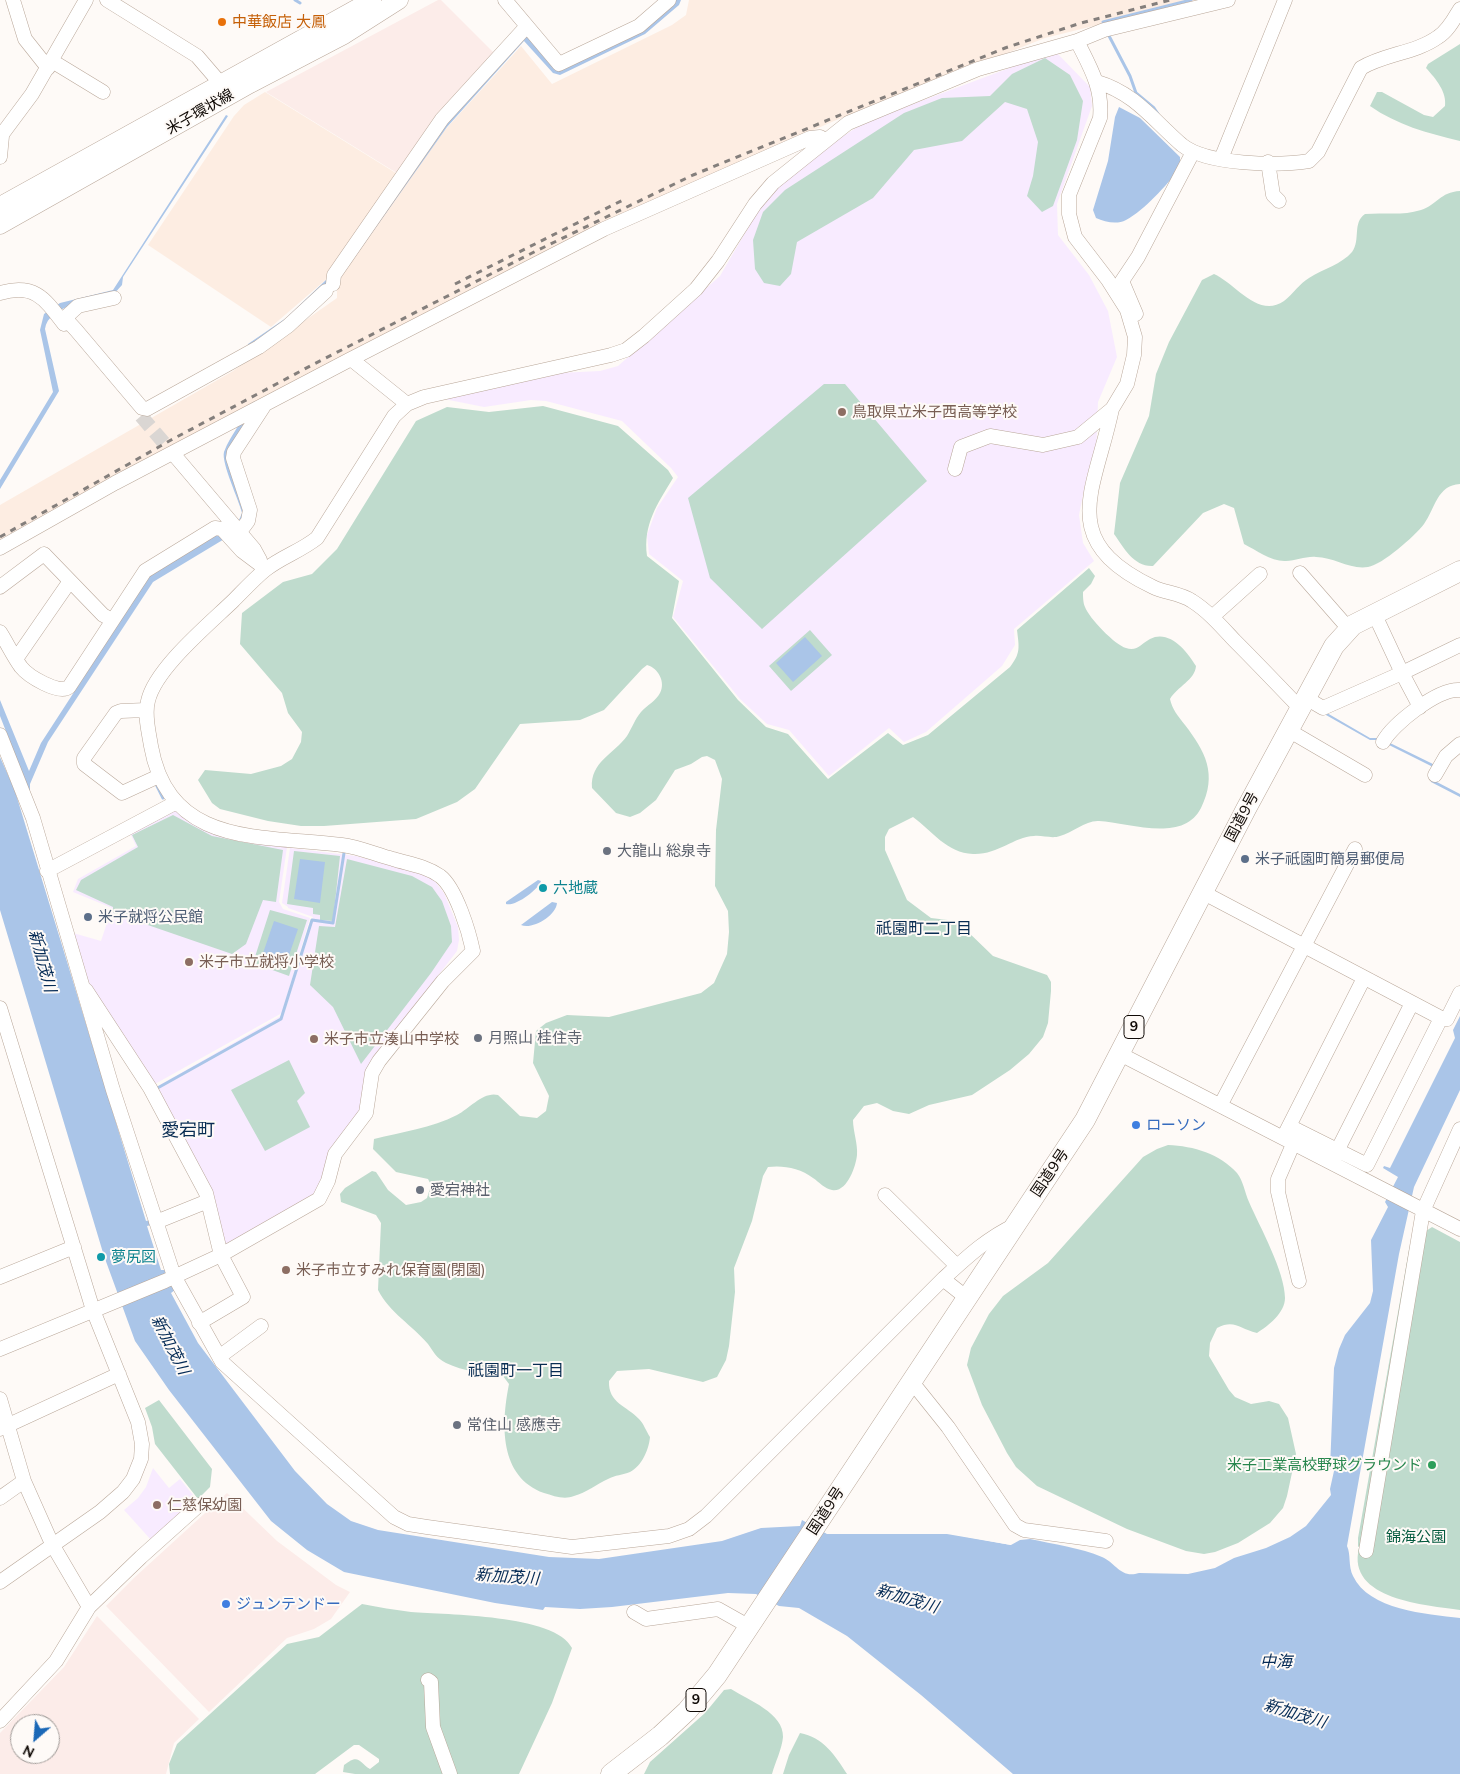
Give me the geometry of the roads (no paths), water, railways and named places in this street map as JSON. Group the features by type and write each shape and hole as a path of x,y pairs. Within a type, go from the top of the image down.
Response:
{"highway":[{"name":"国道9号","path":"611,1774 660,1736 687,1711 717,1675 1085,1120 1202,892 1334,646 1349,629 1374,613 1460,571"}],"main road":[{"name":"米子環状線","path":"0,225 372,0"},
{"name":"米子環状線","path":"0,206 226,90 344,35 399,0"}],"street":[{"path":"0,157 1,136 50,64 86,0"},
{"path":"107,0 197,56 226,90"},
{"path":"504,0 559,64 639,26 669,0"},
{"path":"0,1349 170,1279 221,1255 319,1199 328,1182 335,1154 366,1113 372,1073 443,981 473,951 467,928 450,888 441,877 426,868 346,845 236,834 216,828 194,818 175,803 159,776 152,749 146,710 149,696 156,682 174,660 266,569 304,548 317,538 387,424 407,404 446,391 593,360 626,350 696,289 718,261 755,204 772,183 848,123 978,69 1077,41 1104,30 1228,0"},
{"path":"1221,159 1285,0"},
{"path":"15,2 25,39 50,64 103,92"},
{"path":"1097,82 1114,87 1145,109 1193,152 1221,159 1268,162 1309,161 1318,152 1361,68 1428,43 1439,37 1447,29 1460,9"},
{"path":"0,293 23,290 37,292 142,408 148,409 242,356 288,326 331,283 442,119 526,27"},
{"path":"1077,41 1097,82 1101,95 1100,118 1069,196 1069,214 1075,236 1108,280 1127,310 1135,341 1134,355 1127,384 1112,409 1089,502 1090,528 1096,542 1110,558 1152,587 1193,601 1303,703 1323,708 1460,645"},
{"path":"0,548 123,478 604,229 810,138 820,137 825,140"},
{"path":"1135,341 1140,335 1139,324 1128,292 1122,281 1138,257 1193,152"},
{"path":"1268,162 1273,195 1279,201"},
{"path":"58,314 78,306 114,298"},
{"path":"58,314 141,416"},
{"path":"351,359 407,404"},
{"path":"0,632 22,668 55,689 65,690 69,687 145,571 215,528 232,530 248,520 250,510 233,458 234,452 264,405"},
{"path":"955,469 961,447 976,440 990,436 1043,445 1078,437 1112,409"},
{"path":"176,456 232,530 266,569"},
{"path":"0,587 44,554 103,615 112,620"},
{"path":"1300,573 1349,629"},
{"path":"1212,617 1260,574"},
{"path":"16,659 70,581"},
{"path":"1374,613 1420,707"},
{"path":"1383,742 1388,733 1420,707 1435,697 1453,690 1460,690"},
{"path":"146,710 118,712 84,758 84,764 122,793 159,776"},
{"path":"1288,730 1365,775"},
{"path":"0,735 33,818 80,981 156,1222 170,1279 220,1357 375,1501 402,1521 427,1527 572,1547 669,1536 688,1529 712,1510 956,1266 997,1234 1015,1225"},
{"path":"1435,775 1446,756 1460,744"},
{"path":"47,871 175,803"},
{"path":"1221,1104 1355,849"},
{"path":"1202,892 1441,1018 1447,1019 1460,993"},
{"path":"1299,1281 1278,1192 1278,1179 1289,1135 1364,978"},
{"path":"80,981 100,1008 150,1088 206,1193 221,1255 243,1297 199,1323"},
{"path":"1334,1156 1412,1003"},
{"path":"0,1008 93,1310 138,1422 142,1444 141,1459 136,1472 123,1492 100,1512 0,1582"},
{"path":"1334,1156 1367,1165 1441,1018"},
{"path":"1120,1054 1221,1104 1334,1156 1388,1193 1460,1229"},
{"path":"1366,1551 1418,1208 1460,1129"},
{"path":"885,1195 956,1266"},
{"path":"156,1222 208,1201"},
{"path":"0,1277 74,1246"},
{"path":"943,1279 967,1298"},
{"path":"220,1357 261,1326"},
{"path":"4,1427 119,1374"},
{"path":"912,1382 948,1427 1015,1525 1024,1530 1106,1542"},
{"path":"0,1399 4,1427 24,1481 52,1544 89,1607"},
{"path":"0,1498 24,1481"},
{"path":"0,1720 56,1661 89,1607 199,1505"},
{"path":"634,1612 646,1619 718,1609 750,1627"},
{"path":"428,1680 431,1682 433,1727 450,1774"}],"water":[{"path":"675,0 681,0 679,5 645,34 560,75 553,73 524,41 447,127 338,281 246,350 248,344 286,318 327,279 445,121 526,32 558,69"},
{"path":"1119,107 1140,118 1180,157 1180,169 1155,197 1133,216 1122,222 1115,223 1096,218 1093,210 1108,161 1115,117"},
{"path":"226,115 228,116 123,277 122,285 113,295 63,309 54,314 48,321 45,329 59,391 0,489 0,480 53,392 40,330 44,314 60,303 113,290"},
{"name":"中海","path":"255,401 251,415 231,452 246,508 242,526 221,541 153,582 48,742 30,784 30,792 15,791 146,1221 150,1220 151,1225 147,1226 161,1270 166,1270 175,1290 171,1293 198,1343 295,1471 327,1504 351,1521 378,1530 549,1557 599,1559 722,1541 761,1528 800,1526 802,1520 827,1534 947,1534 1011,1545 1020,1540 1030,1539 1067,1546 1094,1554 1128,1574 1188,1574 1215,1568 1234,1558 1266,1548 1290,1537 1306,1526 1331,1495 1330,1489 1334,1471 1330,1469 1334,1368 1345,1335 1370,1303 1373,1291 1371,1240 1388,1207 1385,1202 1398,1177 1383,1168 1384,1166 1390,1168 1455,1038 1453,1030 1460,1016 1460,1090 1414,1187 1399,1254 1347,1546 1353,1576 1361,1587 1372,1596 1385,1603 1415,1612 1460,1618 1460,1774 1013,1774 921,1695 847,1636 799,1608 779,1606 756,1594 728,1593 580,1609 545,1607 543,1610 495,1603 344,1572 307,1550 271,1521 169,1390 135,1341 104,1256 0,910 0,757 13,786 25,780 0,716 0,700 29,771 41,743 150,575 239,520 242,513 225,464 224,452 243,418 247,406"},
{"path":"805,637 822,656 793,682 776,663"},
{"path":"1327,713 1370,738 1377,738 1377,740 1370,740 1326,715"},
{"path":"1388,742 1435,765 1433,780 1460,794 1460,797 1431,782 1428,774 1433,767 1387,744"},
{"path":"300,859 325,862 320,903 294,899"},
{"path":"538,880 541,881 539,885 526,897 515,903 506,904 506,902"},
{"path":"552,902 557,903 556,908 543,921 531,926 521,925"},
{"path":"274,921 298,929 285,967 261,959"}],"waterway":[{"path":"295,0 300,3"},
{"path":"1105,26 1103,22 1191,0"},
{"path":"1107,32 1130,76 1136,93 1154,108 1158,114"},
{"path":"157,786 163,798"},
{"path":"154,1090 281,1019 312,920 333,923 344,853"}],"tunnel":[{"path":"141,416 176,457"}],"railway":[{"path":"0,537 171,440 314,364 536,251 693,175 1005,48 1081,23 1170,0"},
{"path":"455,284 625,199"}],"place":[{"name":"中華飯店 大鳳","path":"222,22"},
{"name":"鳥取県立米子西高等学校","path":"842,412"},
{"name":"大龍山 総泉寺","path":"607,851"},
{"name":"米子祇園町簡易郵便局","path":"1245,859"},
{"name":"六地蔵","path":"543,888"},
{"name":"米子就将公民館","path":"88,917"},
{"name":"米子市立就将小学校","path":"189,962"},
{"name":"月照山 桂住寺","path":"478,1038"},
{"name":"米子市立湊山中学校","path":"314,1039"},
{"name":"ローソン","path":"1136,1125"},
{"name":"愛宕神社","path":"420,1190"},
{"name":"夢尻図","path":"101,1257"},
{"name":"米子市立すみれ保育園(閉園)","path":"286,1270"},
{"name":"常住山 感應寺","path":"457,1425"},
{"name":"米子工業高校野球グラウンド","path":"1432,1465"},
{"name":"仁慈保幼園","path":"157,1505"},
{"name":"ジュンテンドー","path":"226,1604"}],"district":[{"name":"祇園町二丁目","path":"924,929"},
{"name":"愛宕町","path":"188,1131"},
{"name":"祇園町一丁目","path":"516,1371"}],"water label":[{"name":"新加茂川","path":"42,961"},
{"name":"新加茂川","path":"170,1345"},
{"name":"新加茂川","path":"507,1577"},
{"name":"新加茂川","path":"907,1599"},
{"name":"新加茂川","path":"1295,1714"}],"park label":[{"name":"錦海公園","path":"1416,1537"}]}
